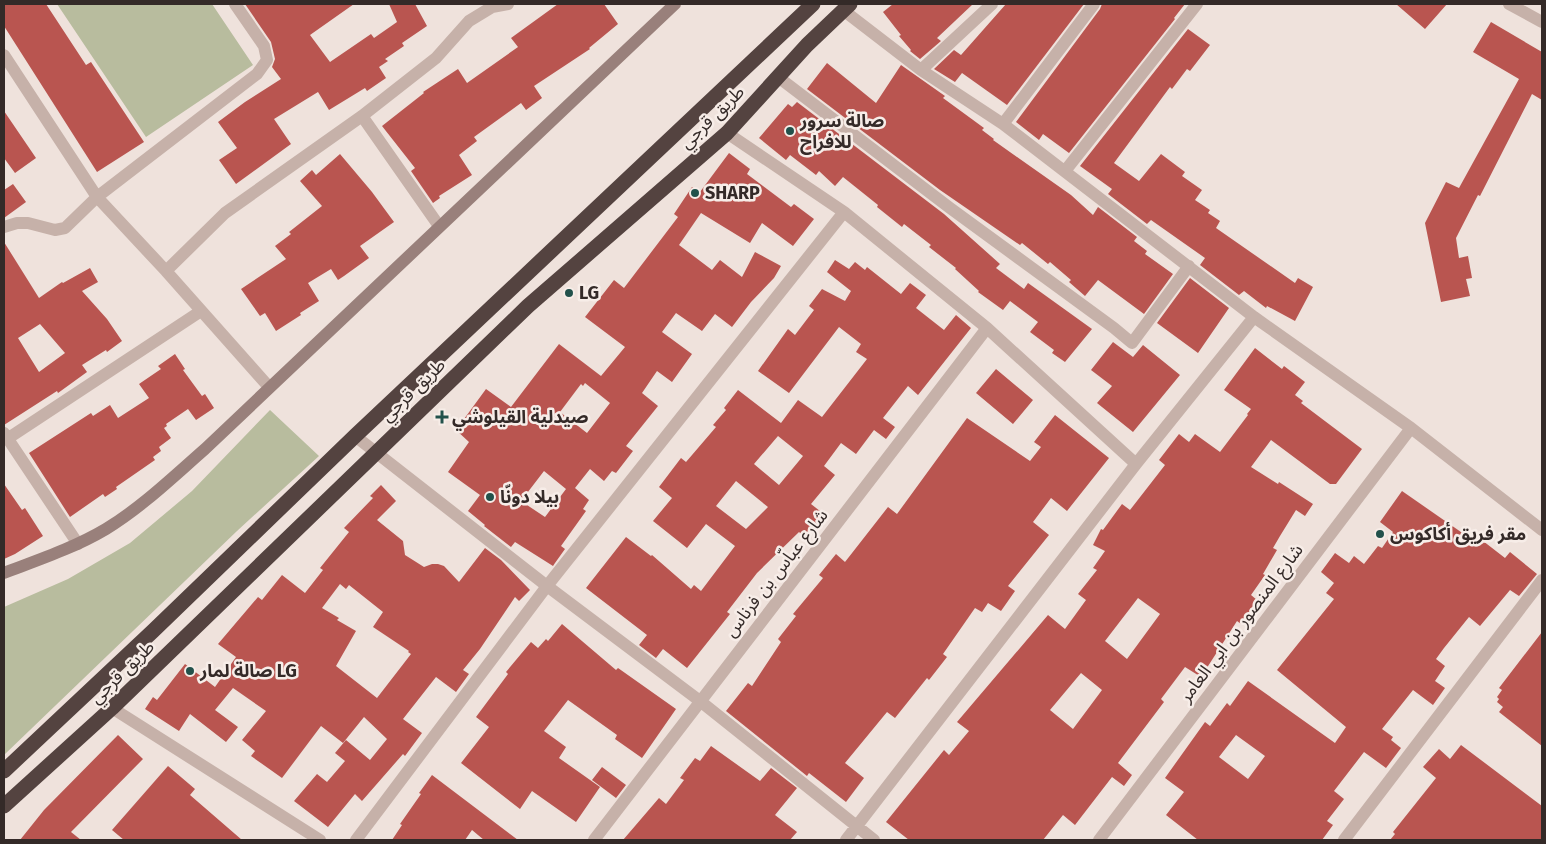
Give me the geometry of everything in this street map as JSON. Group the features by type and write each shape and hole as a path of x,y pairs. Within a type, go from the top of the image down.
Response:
{"highway":[{"name":"طريق قرجي","path":"4,771 154,631 356,436 813,4"},
{"name":"طريق قرجي","path":"4,806 112,708 528,306 727,133 807,45 847,7"}],"street":[{"path":"4,227 16,223 28,223 60,230 65,228 97,198 256,74 267,60 264,46 235,4"},
{"path":"166,271 225,213 362,116 436,58 469,21 492,7 508,4"},
{"path":"921,70 992,4"},
{"path":"1003,124 1094,4"},
{"path":"1065,171 1197,4"},
{"path":"1509,4 1542,22"},
{"path":"4,574 78,544 106,529 133,511 205,449 672,5"},
{"path":"847,7 921,70 1003,124 1254,317 1411,428 1542,530"},
{"path":"4,55 97,198 166,271 269,388"},
{"path":"778,77 1132,343 1189,266"},
{"path":"362,116 440,226"},
{"path":"727,133 844,212 987,328 1136,464"},
{"path":"356,840 548,586 844,212"},
{"path":"78,544 6,436 201,311"},
{"path":"846,840 1136,464 1254,317"},
{"name":"شارع عباّس بن فرناس","path":"594,840 987,328"},
{"name":"شارع المنصور بن ابي العامر","path":"1099,840 1411,428"},
{"path":"356,436 548,586 700,701 874,840"},
{"path":"1344,840 1542,580"},
{"path":"112,708 320,840"}],"green space":[{"path":"57,4 212,4 253,65 146,137"},
{"path":"270,410 319,456 237,531 4,755 4,607 68,579 130,543 192,491"}],"building":[{"path":"4,4 46,4 86,65 91,62 144,142 97,172 4,26"},
{"path":"245,4 354,4 310,35 330,62 371,34 374,38 397,22 389,4 415,4 427,26 402,43 404,46 385,59 388,61 379,67 386,78 367,91 365,88 329,110 318,92 274,119 291,144 236,184 219,160 237,148 218,122 281,79 272,67 275,59 271,42"},
{"path":"558,4 604,4 618,24 590,49 534,86 542,98 526,110 521,103 474,137 477,141 459,155 472,175 439,196 440,198 433,203 411,171 415,168 382,126 423,92 458,69 467,83 518,47 511,38"},
{"path":"893,4 973,4 937,38 941,41 920,59 910,51 899,36 901,35 883,12"},
{"path":"1006,4 1084,4 1007,105 962,73 955,82 934,69 954,50 961,55"},
{"path":"1102,4 1185,4 1069,153 1043,134 1039,140 1016,122"},
{"path":"1396,4 1447,4 1425,29"},
{"path":"1491,22 1542,52 1542,100 1532,94 1480,196 1478,195 1456,238 1459,258 1468,256 1472,278 1466,279 1470,296 1441,302 1425,223 1446,182 1459,188 1519,79 1473,52"},
{"path":"1188,29 1210,45 1190,71 1187,69 1172,89 1170,87 1114,163 1139,181 1161,154 1185,172 1182,176 1202,190 1195,200 1210,210 1208,213 1220,221 1216,228 1295,283 1298,278 1313,287 1295,321 1267,306 1266,308 1244,291 1239,295 1200,265 1205,258 1151,220 1147,224 1108,194 1112,189 1080,166"},
{"path":"827,63 876,103 901,65 945,96 943,98 984,128 982,130 993,140 1071,195 1093,215 1098,207 1137,237 1134,241 1147,251 1145,254 1173,274 1144,314 1098,280 1085,296 1069,282 1071,280 1050,262 1048,264 1022,243 1020,245 940,190 807,89"},
{"path":"797,102 944,214 1000,264 996,268 1024,289 1028,283 1092,329 1065,362 1052,353 1054,350 1030,332 1038,322 1010,301 1003,310 978,292 956,268 929,247 931,245 904,224 902,227 843,177 835,186 819,171 816,175 790,155 786,160 759,138 788,104 792,107"},
{"path":"4,111 36,158 15,173 4,158"},
{"path":"729,153 750,169 747,174 791,207 794,204 814,219 793,246 762,223 750,243 701,213 679,245 712,270 720,260 742,277 755,252 781,266 774,278 751,302 732,327 715,314 702,331 676,313 662,332 692,354 672,382 657,371 642,393 658,406 626,446 633,451 616,473 612,471 604,481 590,469 575,488 589,500 583,509 586,511 561,546 565,549 553,566 515,542 511,547 468,511 480,495 448,472 469,442 456,430 486,389 511,407 559,344 601,376 625,347 585,317 614,280 624,288 678,217 674,214 692,187 700,192","holes":["585,383 610,403 587,433 560,412 581,384 583,386","544,471 566,489 545,517 521,501"]},
{"path":"340,154 394,222 360,246 369,258 344,276 338,280 331,269 308,283 319,301 276,331 265,313 260,316 241,289 286,259 275,246 291,234 289,232 322,206 300,181 312,170 316,175"},
{"path":"13,184 26,202 4,218 4,190"},
{"path":"4,242 39,298 62,282 90,268 98,282 82,291 107,319 122,341 107,352 106,350 82,365 87,372 58,393 57,391 4,425","holes":["40,324 65,353 39,372 18,338"]},
{"path":"835,260 849,269 855,262 865,270 867,267 901,294 910,283 926,295 916,308 944,330 956,315 971,328 918,395 908,386 883,418 895,427 886,439 874,430 856,454 841,443 824,466 835,475 811,504 825,515 806,538 799,532 757,573 727,612 730,614 687,668 663,649 656,658 639,645 647,635 586,588 626,537 652,555 691,589 694,585 701,591 735,546 706,524 687,548 653,521 672,498 659,487 681,458 686,462 716,427 713,425 726,410 724,408 738,390 781,423 798,400 822,417 867,359 856,352 861,344 839,327 789,393 758,371 788,329 795,335 814,310 809,306 822,289 845,301 851,291 827,272","holes":["778,436 803,456 779,485 754,464","736,481 768,507 746,529 716,506"]},
{"path":"1190,278 1229,308 1198,353 1157,323"},
{"path":"1113,342 1133,357 1143,345 1180,375 1133,432 1097,403 1112,386 1091,370"},
{"path":"1255,348 1282,369 1284,366 1305,382 1295,395 1303,401 1301,403 1362,449 1336,484 1330,484 1271,440 1251,467 1313,504 1305,516 1296,510 1280,536 1273,548 1277,550 1263,574 1265,575 1251,595 1257,600 1241,624 1237,621 1201,677 1185,667 1161,699 1164,702 1118,763 1132,775 1124,786 1112,777 1075,825 1063,815 1043,840 909,840 886,822 944,750 949,755 969,731 957,722 1048,615 1065,629 1086,600 1078,594 1097,570 1093,568 1105,551 1093,545 1101,529 1103,530 1122,504 1130,510 1165,465 1159,460 1179,434 1189,442 1195,434 1220,452 1248,415 1251,409 1224,390","holes":["1138,598 1160,614 1127,659 1105,641","1081,673 1102,690 1073,729 1050,710"]},
{"path":"175,354 185,369 183,370 202,396 205,394 214,408 196,420 188,409 166,424 167,426 164,428 171,438 159,447 161,451 153,457 155,460 116,487 117,489 105,497 103,494 70,517 29,453 91,413 93,416 110,405 118,418 149,398 139,384 161,369 158,366"},
{"path":"996,369 1033,400 1013,424 976,393"},
{"path":"1055,415 1109,458 1067,511 1051,498 1033,522 1049,535 1008,586 1015,591 1001,611 988,603 982,612 975,608 943,654 947,657 929,680 927,678 895,718 887,712 845,763 864,778 846,802 809,773 807,776 726,711 748,683 752,686 781,642 778,639 796,616 793,614 823,578 819,575 836,554 845,562 888,507 897,514 967,418 1030,461 1041,447 1034,442"},
{"path":"4,484 22,510 25,508 43,536 4,559"},
{"path":"381,485 396,501 377,520 403,541 405,555 424,567 432,564 444,566 459,582 485,548 501,560 530,590 519,601 515,597 480,649 463,670 469,674 456,692 436,677 403,719 422,733 405,756 403,754 362,801 355,794 328,827 294,801 317,774 327,782 345,761 335,753 346,740 370,760 387,739 364,717 343,743 321,726 282,778 251,756 255,751 242,740 266,711 233,688 215,710 238,727 226,742 190,714 179,731 145,709 153,697 157,700 185,664 215,687 236,657 218,644 258,597 262,600 282,575 305,593 323,570 320,568 349,532 344,528 373,498 370,496","holes":["340,584 346,589 349,585 383,612 373,627 411,654 377,698 336,666 356,631 337,620 339,618 322,608"]},
{"path":"1402,491 1471,539 1474,534 1505,558 1510,552 1537,574 1519,596 1510,590 1480,626 1469,617 1436,659 1445,666 1435,681 1445,688 1433,705 1413,690 1382,729 1393,737 1391,740 1401,748 1386,768 1364,752 1334,791 1344,799 1327,821 1333,825 1322,840 1198,840 1166,815 1184,792 1165,778 1205,722 1210,726 1227,703 1230,706 1248,681 1335,743 1346,727 1277,670 1334,599 1326,593 1334,583 1321,572 1335,553 1349,563 1354,556 1364,564 1378,546 1382,548 1393,532 1380,522","holes":["1236,735 1265,756 1248,779 1219,757"]},
{"path":"562,624 616,670 618,668 676,709 642,758 615,739 617,735 568,700 544,731 566,747 559,758 600,787 576,822 532,791 520,809 461,763 489,727 476,717 508,674 506,672 531,642 538,648 546,639 548,641"},
{"path":"1542,632 1542,746 1499,712 1503,707 1497,702 1499,699 1497,697 1502,690 1499,688"},
{"path":"118,735 143,759 71,832 81,840 20,840 44,810"},
{"path":"1461,745 1542,806 1542,840 1390,840 1395,834 1393,832 1436,778 1423,767 1439,749 1450,759"},
{"path":"711,746 760,781 771,768 797,788 775,815 797,832 790,840 623,840 659,798 666,804 684,780 680,778 695,758 700,761"},
{"path":"168,766 195,789 190,795 242,840 124,840 112,830"},
{"path":"602,767 626,785 616,798 592,780"},
{"path":"432,775 518,840 484,840 472,830 465,840 392,840 402,825 400,824 421,794 419,793"}],"place":[{"name":"صالة سرور للافراح","path":"790,131"},
{"name":"SHARP","path":"695,193"},
{"name":"LG","path":"569,293"},
{"name":"صيدلية القيلوشي","path":"442,417"},
{"name":"بيلا دونّا","path":"490,497"},
{"name":"مقر فريق أكاكوس","path":"1380,534"},
{"name":"صالة لمار LG","path":"190,671"}]}
